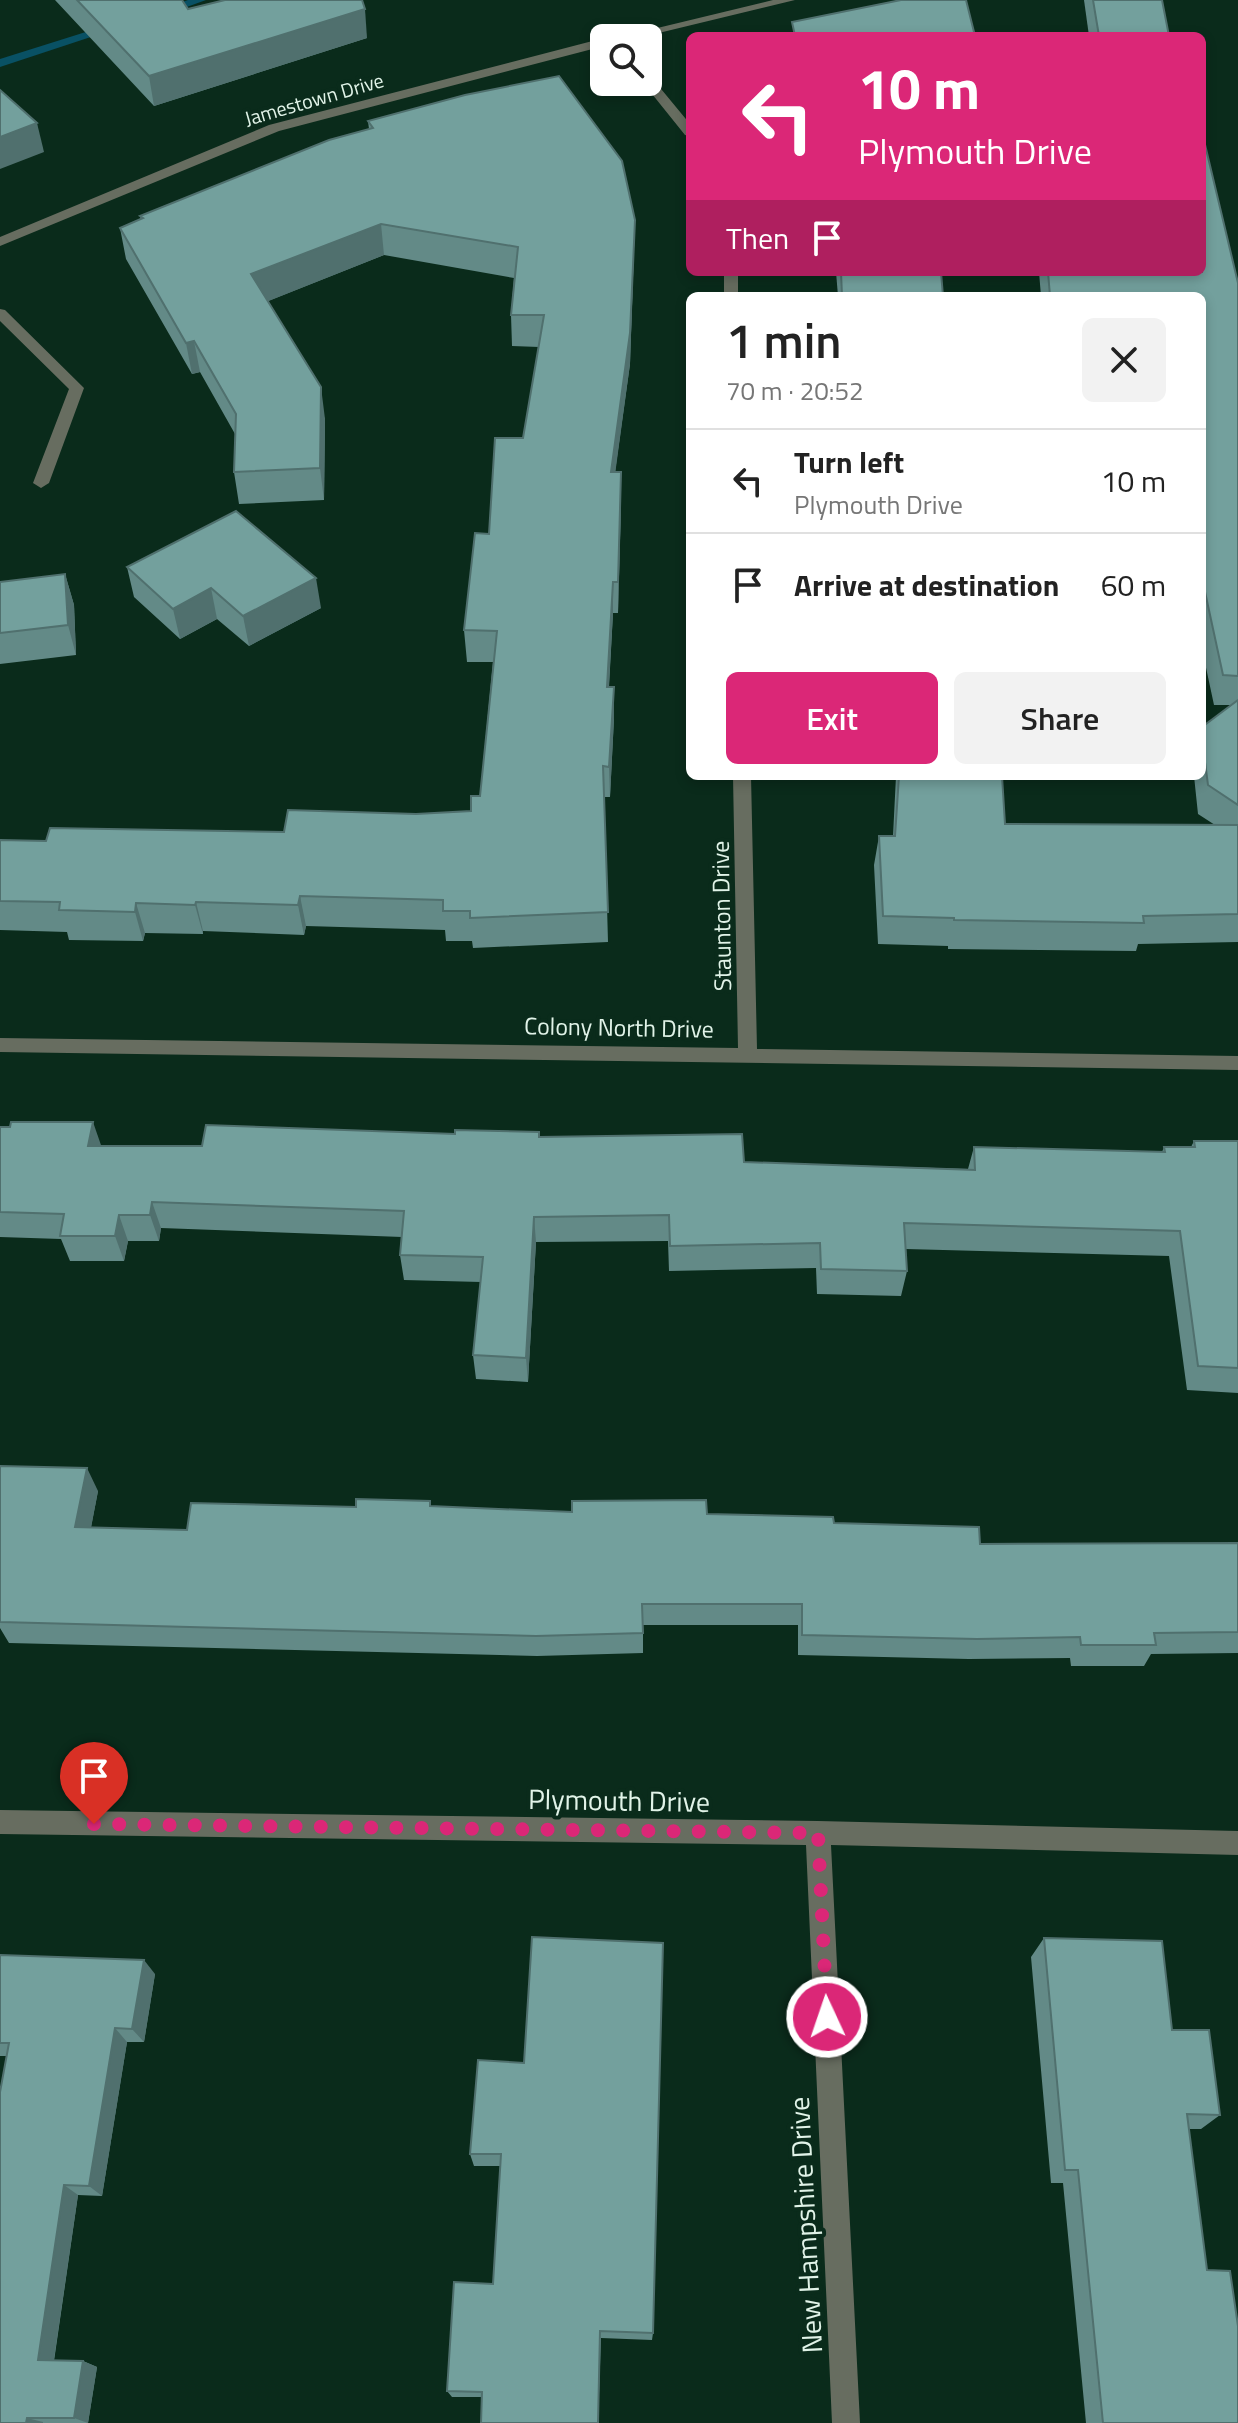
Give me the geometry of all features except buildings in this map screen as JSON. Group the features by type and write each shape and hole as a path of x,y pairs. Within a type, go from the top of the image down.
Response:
{"street":[{"path":"662,29 789,0"},
{"name":"Jamestown Drive","path":"0,242 274,128 590,46"},
{"path":"660,96 686,127"},
{"path":"0,313 77,388 41,483"},
{"name":"Staunton Drive","path":"742,780 748,1055"},
{"name":"Colony North Drive","path":"0,1045 1238,1063"},
{"name":"Plymouth Drive","path":"0,1822 818,1833 1238,1843"},
{"name":"New Hampshire Drive","path":"818,1833 846,2423"}],"waterway":[{"path":"162,12 200,0"},
{"path":"0,63 112,28"}],"route":[{"path":"94,1824 818,1833 827,2017"}]}
